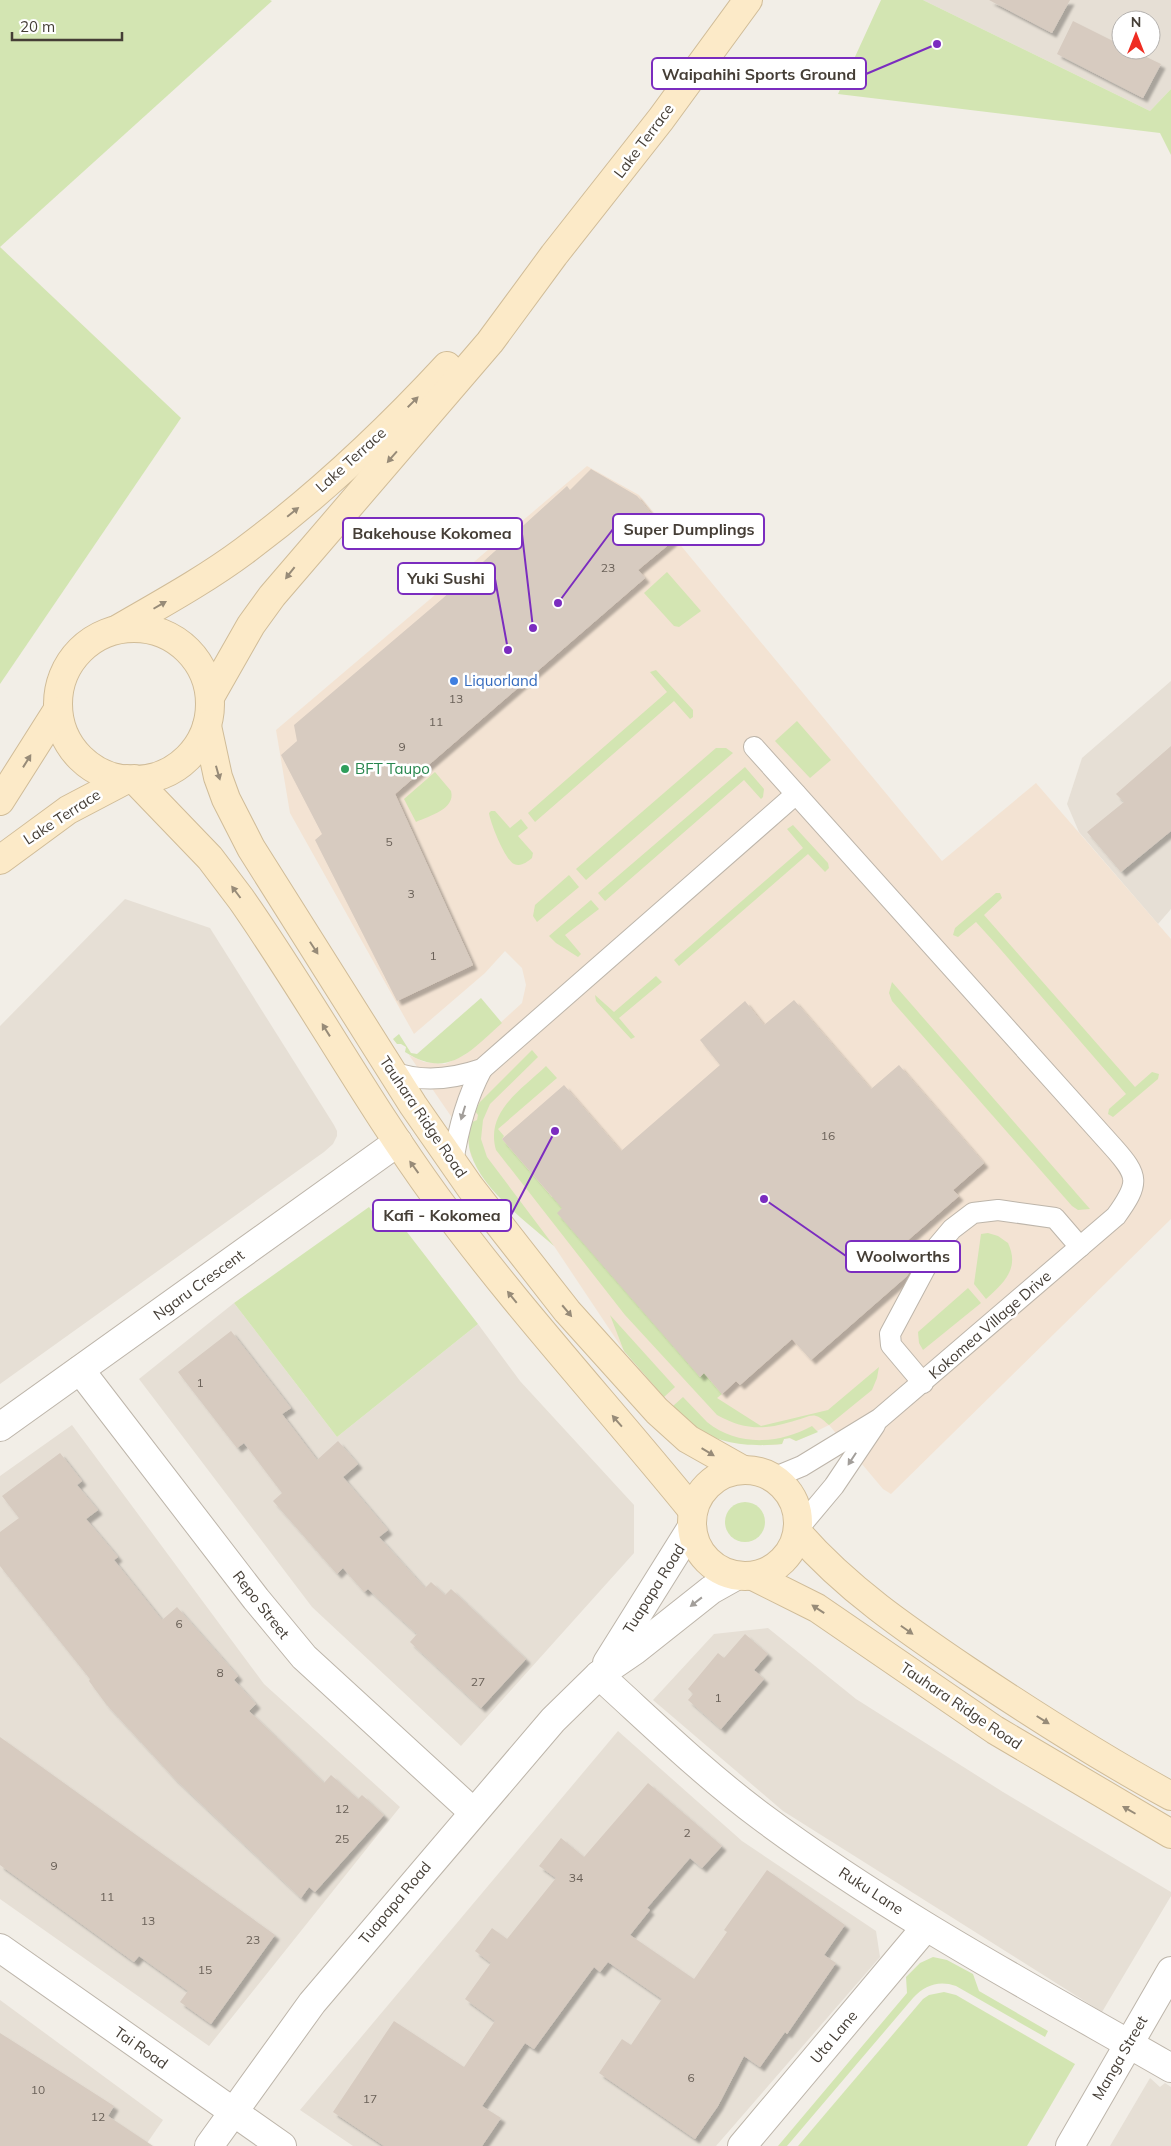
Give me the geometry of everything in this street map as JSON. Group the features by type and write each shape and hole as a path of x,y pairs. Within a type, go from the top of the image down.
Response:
{"street":[{"name":"Lake Terrace","path":"210,697 251,624 272,596 490,342 554,255 661,119 748,0"},
{"name":"Lake Terrace","path":"118,629 196,584 243,552 306,501 359,455 417,398 554,255"},
{"path":"118,629 152,630 164,634 185,647 204,674 210,697 207,726 194,751 178,766 155,777 119,778 96,770 86,763 64,734 57,711 59,687 64,672 76,653 95,638 118,629"},
{"path":"0,801 57,711"},
{"name":"Tauhara Ridge Road","path":"207,726 218,777 242,831 393,1072 453,1163 567,1311 644,1398 688,1439 743,1470 758,1472 773,1478 785,1488 794,1502 798,1517 798,1531"},
{"name":"Lake Terrace","path":"0,860 68,810 131,779"},
{"name":"Tauhara Ridge Road","path":"131,779 210,858 241,899 437,1199 512,1296 692,1519 695,1542 702,1555 713,1566 744,1576 817,1608 995,1730 1171,1834"},
{"name":"Ngaru Crescent","path":"0,1427 398,1142"},
{"name":"Repo Street","path":"80,1370 256,1599 304,1657 473,1812"},
{"path":"692,1519 698,1499 706,1487 729,1472 743,1470"},
{"name":"Tuapapa Road","path":"599,1675 692,1519"},
{"path":"744,1576 772,1569 784,1560 793,1547 798,1531"},
{"path":"798,1531 836,1573 868,1601 905,1629 1056,1728 1171,1796"},
{"name":"Tuapapa Road","path":"209,2146 318,1996 553,1720 599,1675 634,1651 711,1590 744,1576"},
{"name":"Ruku Lane","path":"599,1675 724,1787 761,1816 926,1927 1034,1992 1171,2068"},
{"name":"Uta Lane","path":"742,2146 926,1927"},
{"name":"Tai Road","path":"0,1948 282,2146"},
{"name":"Manga Street","path":"1070,2146 1171,1971"}],"lane":[{"name":"Kokomea Village Drive","path":"754,747 1130,1166 1134,1176 1132,1190 1116,1216 880,1419"},
{"path":"393,1072 416,1078 438,1079 462,1076 482,1068 796,794"},
{"path":"453,1163 460,1122 467,1100 482,1068"},
{"path":"922,1382 891,1345 890,1334 936,1248 952,1229 973,1213 982,1211 1019,1211 1055,1218 1080,1247"},
{"path":"773,1478 802,1466 880,1419"},
{"path":"798,1531 834,1486 880,1419"}],"shaded area":[{"path":"923,0 1171,0 1171,89 1150,111"},
{"path":"587,466 639,495 942,861 1036,783 1171,939 1171,1219 891,1494 883,1489 829,1425 796,1441 789,1438 784,1439 782,1444 771,1445 738,1443 705,1433 696,1428 673,1406 624,1351 554,1246 500,1198 481,1173 471,1156 468,1141 409,1055 424,1062 445,1064 466,1054 522,1003 526,985 522,968 505,951 485,973 414,1034 290,813 276,730"},
{"path":"1171,681 1171,909 1158,924 1079,832 1067,804 1082,758"},
{"path":"125,899 210,928 334,1125 337,1136 333,1144 324,1152 0,1384 0,1026"},
{"path":"234,1303 337,1437 478,1324 520,1381 634,1505 634,1553 461,1746 312,1607 139,1379"},
{"path":"72,1425 264,1684 400,1807 209,2046 0,1899 0,1476"},
{"path":"768,1628 856,1699 1003,1792 1171,1892 1171,1896 1102,2012 783,1811 653,1700 714,1634"},
{"path":"618,1731 742,1841 876,1931 880,1957 716,2146 353,2146 300,2110"},
{"path":"0,2000 163,2120 145,2146 0,2146"},
{"path":"1150,2078 1160,2087 1165,2083 1171,2087 1171,2146 1110,2146"}],"green space":[{"path":"0,0 270,0 272,1 0,247"},
{"path":"881,0 923,0 1150,111 1171,89 1171,155 1160,133 838,94"},
{"path":"0,247 181,418 0,684"},
{"path":"667,572 701,611 679,627 674,626 644,593"},
{"path":"656,670 693,710 693,717 690,719 674,701 535,822 528,813 667,692 650,672"},
{"path":"797,721 831,760 810,778 775,741"},
{"path":"716,748 726,748 733,753 586,880 576,869"},
{"path":"745,767 764,789 761,799 744,780 605,901 598,893"},
{"path":"435,772 451,791 449,803 440,811 416,822 404,799"},
{"path":"495,811 510,828 521,819 528,828 518,836 533,853 532,858 524,864 514,864 506,856 490,818 489,813"},
{"path":"793,825 828,863 829,868 825,872 808,854 679,966 674,960 803,848 787,829"},
{"path":"569,875 579,887 537,922 533,916 535,905"},
{"path":"996,893 1000,893 1002,898 984,915 1135,1087 1152,1072 1159,1074 1158,1079 1113,1117 1108,1114 1109,1109 1126,1094 995,943 976,922 958,937 953,935 955,928"},
{"path":"591,900 599,909 565,935 581,954 578,957 556,943 549,936"},
{"path":"656,976 662,982 619,1018 635,1037 631,1039 596,1001 595,995 614,1012"},
{"path":"892,982 1090,1209 1078,1210 1072,1206 892,1001 889,993"},
{"path":"481,998 502,1023 469,1052 458,1058 447,1063 420,1060 405,1052 406,1047 397,1044 393,1039 399,1034 411,1053 417,1054"},
{"path":"532,1050 538,1057 490,1104 483,1120 481,1139 487,1157 554,1246 495,1193 477,1167 469,1146 470,1123 477,1120 478,1115 475,1111 480,1102"},
{"path":"546,1066 557,1078 498,1129 504,1136 502,1139 552,1197 555,1195 700,1377 704,1373 722,1394 717,1398 761,1426 828,1410 879,1367 872,1390 829,1425 820,1417 809,1416 776,1426 756,1427 737,1424 717,1415 625,1315 496,1150 494,1136 500,1113 516,1093"},
{"path":"369,1207 374,1214 389,1217 390,1210 478,1324 337,1437 234,1303"},
{"path":"988,1233 998,1236 1008,1243 1012,1260 1011,1267 1004,1281 986,1299 974,1284 981,1234"},
{"path":"968,1288 981,1303 923,1350 919,1343 918,1332"},
{"path":"610,1315 675,1387 664,1397 624,1351"},
{"path":"683,1397 707,1422 732,1436 745,1439 772,1439 799,1432 812,1426 818,1432 796,1441 790,1438 784,1439 782,1444 748,1445 725,1441 705,1433 673,1406"},
{"path":"749,1502 756,1505 762,1511 765,1522 764,1530 756,1539 749,1542 741,1542 734,1539 726,1530 725,1518 728,1511 737,1503"},
{"path":"933,1957 947,1960 973,1974 979,1991 1048,2031 1045,2037 956,1986 938,1984 927,1987 913,1998 787,2146 778,2146 907,1993 906,1977 920,1963"},
{"path":"944,1992 956,1995 1075,2064 1027,2146 798,2146 923,1999 929,1995"}],"building":[{"path":"989,0 1070,0 1052,33"},
{"path":"1073,21 1111,40 1111,60 1153,60 1161,64 1143,98 1057,54"},
{"path":"591,469 637,496 673,541 638,570 645,578 395,794 473,965 397,1001 315,840 322,834 281,755 297,741 294,725 442,599 567,486 570,490"},
{"path":"1171,746 1171,831 1121,872 1087,832 1124,802 1116,794"},
{"path":"794,1000 871,1089 899,1065 984,1163 953,1190 959,1196 907,1241 919,1255 907,1276 811,1360 792,1339 740,1385 736,1381 722,1394 704,1373 700,1377 557,1213 562,1208 502,1139 564,1085 621,1151 720,1065 700,1040 745,1001 764,1025"},
{"path":"231,1331 291,1408 282,1414 317,1460 338,1441 358,1464 343,1477 388,1530 379,1537 425,1588 431,1582 445,1595 451,1589 526,1659 481,1708 410,1642 417,1634 368,1589 364,1592 343,1568 337,1574 273,1501 282,1493 244,1443 237,1448 178,1372"},
{"path":"60,1453 82,1481 77,1485 98,1510 86,1519 118,1557 114,1560 162,1620 177,1607 238,1676 234,1680 256,1704 249,1711 324,1783 331,1775 358,1799 362,1795 384,1815 315,1892 309,1887 301,1898 174,1778 106,1704 89,1681 90,1679 0,1566 0,1532 19,1518 2,1496"},
{"path":"745,1634 768,1654 754,1670 764,1679 721,1729 688,1700 693,1694 688,1689 718,1653 724,1658"},
{"path":"0,1737 275,1935 211,2024 180,2002 188,1991 139,1956 134,1962 0,1865"},
{"path":"648,1783 722,1846 702,1868 690,1858 647,1908 650,1910 630,1935 694,1979 727,1932 724,1930 767,1870 845,1925 824,1955 836,1963 787,2034 785,2032 760,2067 744,2056 718,2106 695,2139 599,2073 622,2039 631,2045 662,1999 608,1962 600,1972 594,1967 534,2049 525,2043 482,2106 501,2118 482,2146 384,2146 333,2112 394,2021 464,2067 495,2021 465,1999 491,1963 475,1951 492,1928 507,1939 556,1878 539,1866 561,1838 584,1857"},
{"path":"0,2033 114,2106 108,2116 153,2146 0,2146"}],"place":[{"name":"Waipahihi Sports Ground","path":"937,44"},
{"name":"Super Dumplings","path":"558,603"},
{"name":"Bakehouse Kokomea","path":"533,628"},
{"name":"Yuki Sushi","path":"508,650"},
{"name":"Liquorland","path":"454,681"},
{"name":"BFT Taupo","path":"345,769"},
{"name":"Kafi - Kokomea","path":"555,1131"},
{"name":"Woolworths","path":"764,1199"}]}
